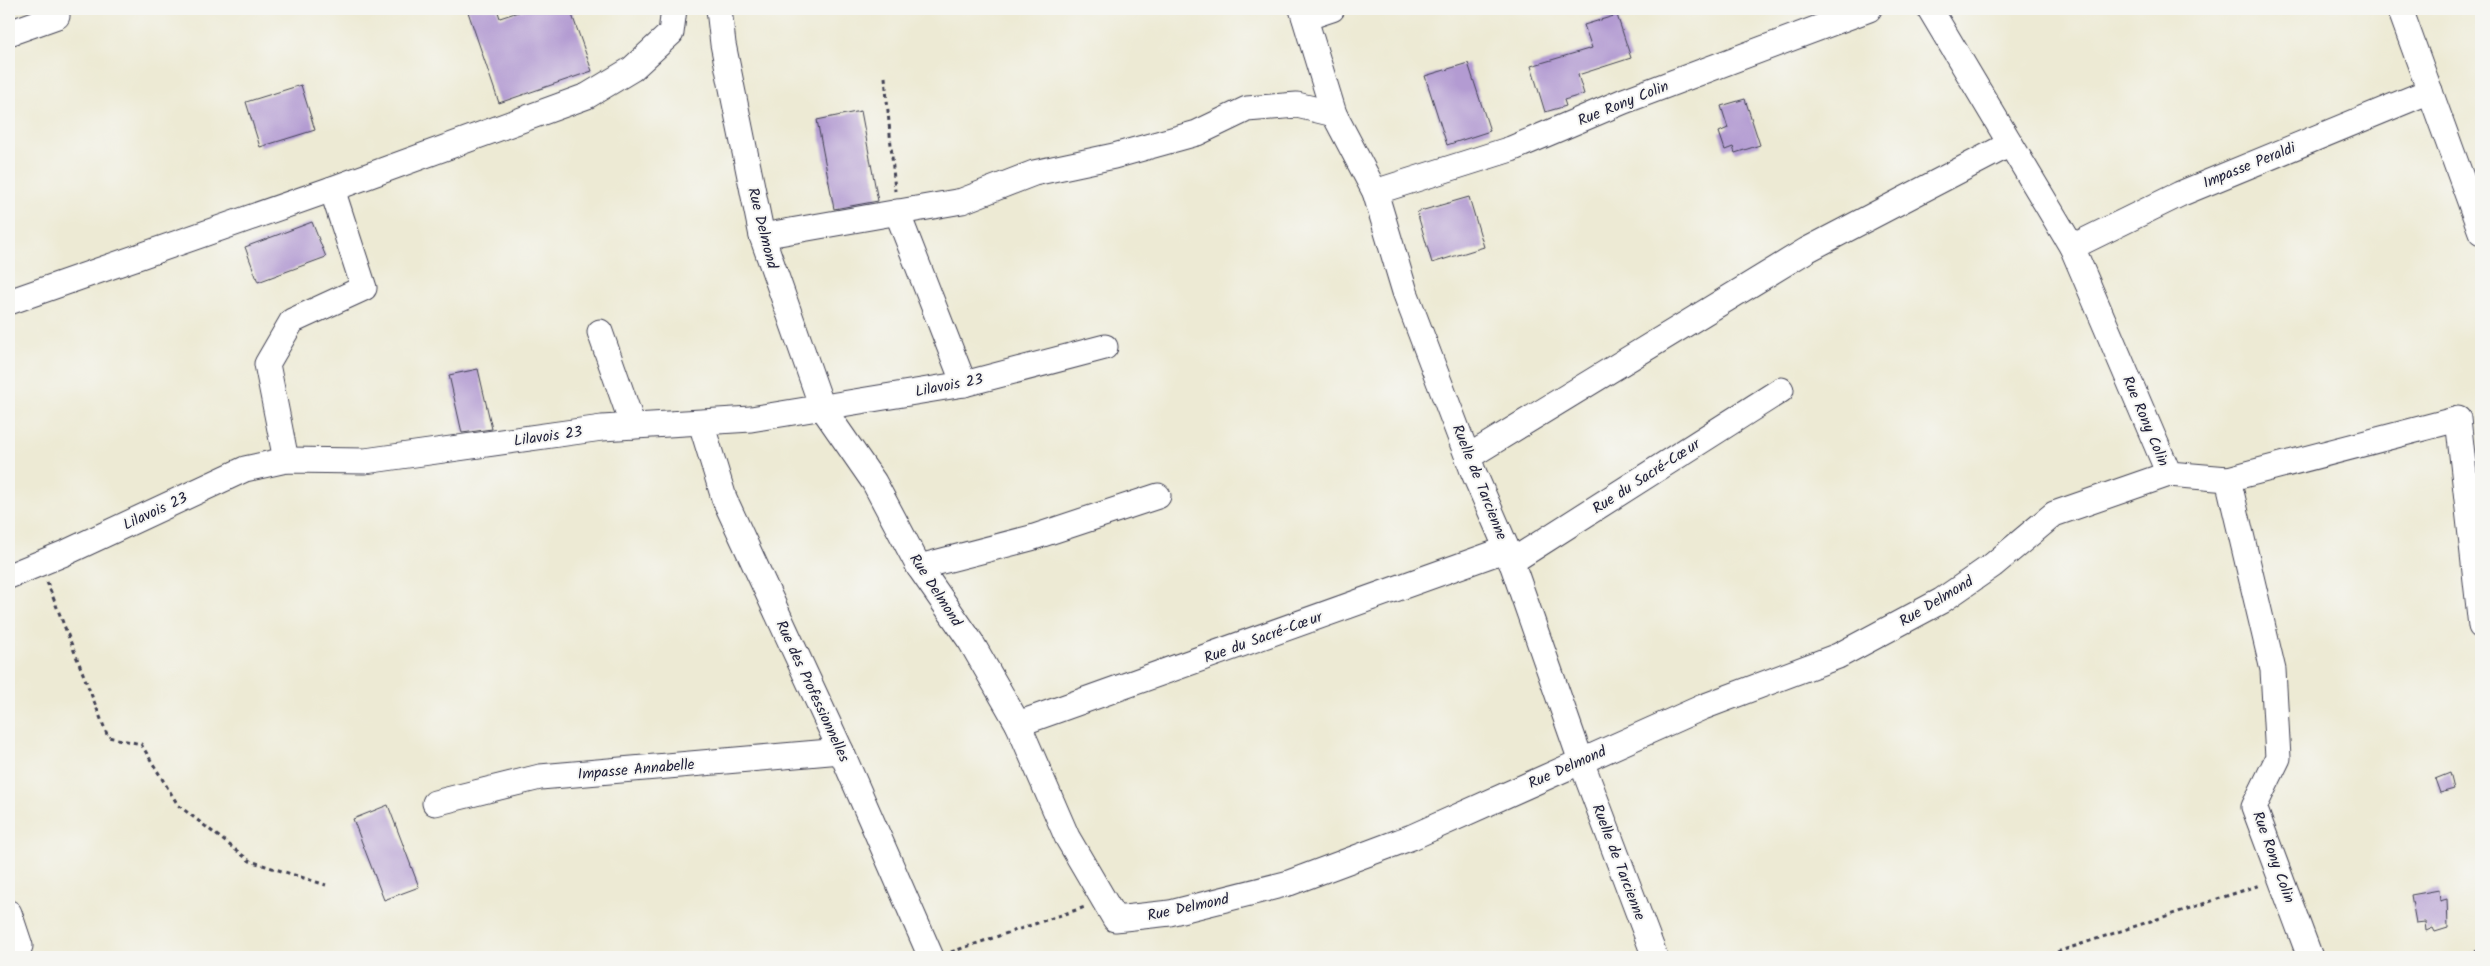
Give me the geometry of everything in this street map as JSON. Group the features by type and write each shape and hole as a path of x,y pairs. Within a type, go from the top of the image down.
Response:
{"street":[{"path":"9,302 332,189 587,96 632,69 671,32 674,9"},
{"name":"Rue Delmond","path":"719,9 723,44 762,236 822,407 874,482 919,567 970,642 1018,724 1067,837 1115,919 1170,913 1289,883 1412,837 1703,707 1838,656 1941,601 1993,565 2054,514 2168,474"},
{"path":"1303,13 1332,9"},
{"name":"Rue Rony Colin","path":"1375,192 1510,149 1624,102 1869,9"},
{"name":"Rue Rony Colin","path":"1930,9 2072,247 2168,474 2228,479 2273,670 2278,758 2254,807 2310,957"},
{"path":"2400,9 2481,232"},
{"name":"Ruelle de Tarcienne","path":"1303,13 1334,114 1375,192 1405,292 1468,457 1509,556 1581,761 1655,957"},
{"path":"9,33 57,16"},
{"name":"Impasse Peraldi","path":"2072,247 2180,194 2430,91"},
{"path":"762,236 962,201 1034,172 1114,156 1196,133 1248,109 1297,105 1334,114"},
{"path":"1468,457 1806,250 2010,144"},
{"path":"286,460 267,364 292,320 364,288 332,189"},
{"path":"896,212 964,384"},
{"path":"600,332 633,426"},
{"name":"Lilavois 23","path":"9,576 245,469 286,460 365,461 602,428 751,420 964,384 1105,347"},
{"name":"Rue du Sacré-Cœur","path":"1018,724 1509,556 1781,390"},
{"path":"2228,479 2458,419 2481,626"},
{"name":"Rue des Professionnelles","path":"701,422 724,498 939,956"},
{"path":"919,567 1031,538 1158,496"},
{"name":"Impasse Annabelle","path":"435,803 540,777 841,750"},
{"path":"9,913 20,946"}],"path":[{"path":"885,78 896,212"},
{"path":"40,563 108,737 141,744 178,805 250,861 326,885"},
{"path":"2042,957 2281,877"},
{"path":"939,956 1104,901"},
{"path":"2460,957 2481,950"}],"building":[{"path":"467,9 497,9 500,18 527,9 570,9 592,71 499,103"},
{"path":"1617,15 1631,58 1578,75 1584,94 1564,100 1566,106 1545,112 1531,66 1592,48 1584,25"},
{"path":"1468,63 1490,131 1447,145 1425,76"},
{"path":"301,85 315,130 260,147 246,102"},
{"path":"1745,99 1760,145 1735,153 1733,147 1725,150 1719,132 1728,128 1721,106"},
{"path":"861,111 878,201 834,209 817,120"},
{"path":"1469,197 1484,247 1432,263 1417,212"},
{"path":"312,222 326,257 258,282 245,247"},
{"path":"478,369 492,429 462,433 449,375"},
{"path":"2450,773 2454,789 2440,793 2435,779"},
{"path":"388,805 419,887 384,900 353,819"},
{"path":"2439,890 2440,901 2447,899 2448,928 2435,932 2433,928 2426,931 2425,922 2416,923 2411,895"}]}
